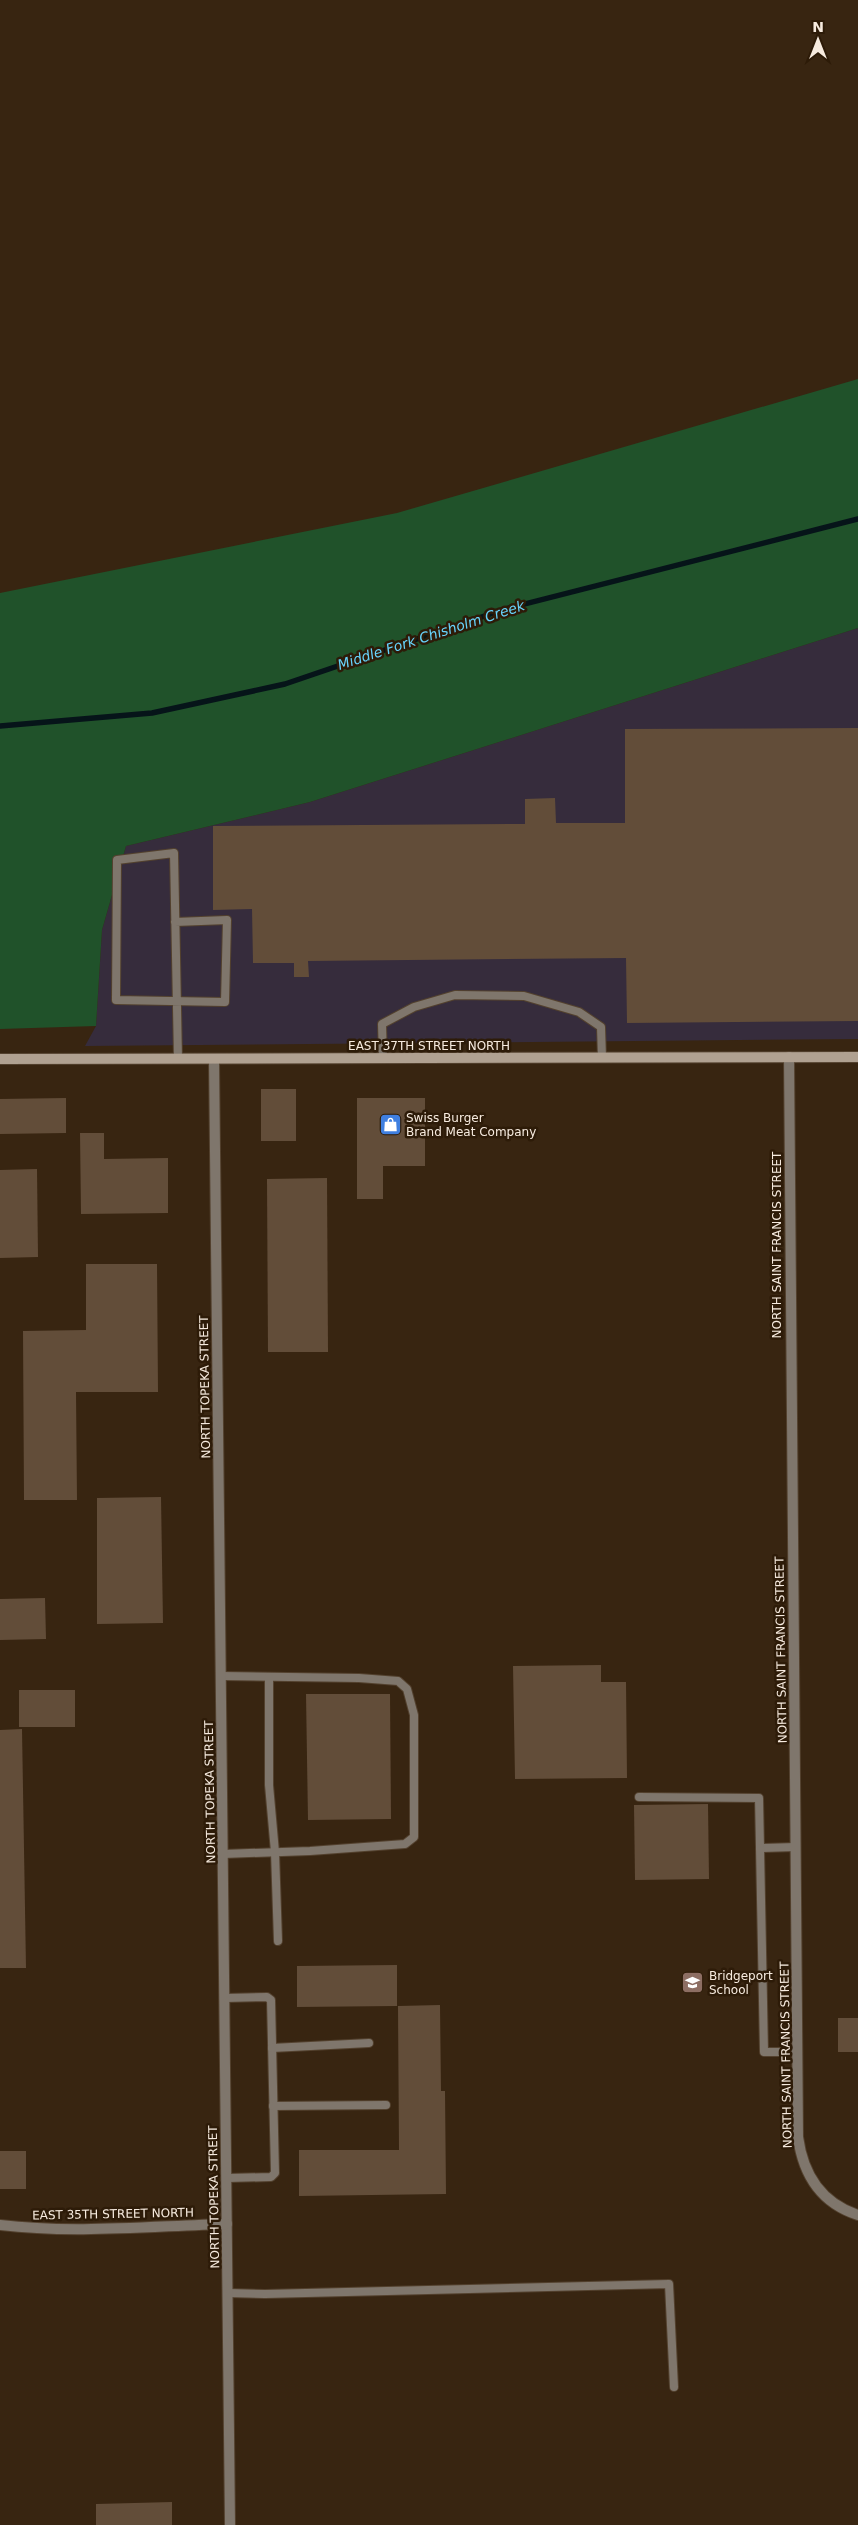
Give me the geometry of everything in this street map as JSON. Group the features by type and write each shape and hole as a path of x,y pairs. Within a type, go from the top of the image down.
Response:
{"main road":[{"name":"EAST 37TH STREET NORTH","path":"0,1058 858,1056"}],"street":[{"name":"NORTH SAINT FRANCIS STREET","path":"789,1057 798,2137 800,2155 807,2174 817,2188 830,2201 858,2215"},
{"name":"NORTH TOPEKA STREET","path":"214,1059 230,2525"},
{"name":"EAST 35TH STREET NORTH","path":"0,2225 44,2228 227,2224"}],"lane":[{"path":"175,922 226,920 225,1002 177,1002 116,1000 117,860 174,853 175,922 177,1002 178,1059"},
{"path":"383,1058 382,1024 414,1007 455,995 524,996 579,1012 601,1028 602,1058"},
{"path":"221,1676 359,1678 398,1682 407,1688 414,1716 414,1837 405,1844 223,1854"},
{"path":"269,1677 269,1785 275,1852 278,1941"},
{"path":"638,1797 759,1798 764,2052 798,2052"},
{"path":"760,1848 796,1847"},
{"path":"225,1998 269,1998 273,2106 273,2176 226,2178"},
{"path":"272,2048 369,2043"},
{"path":"273,2106 386,2105"},
{"path":"228,2293 265,2294 669,2284 674,2387"}],"shaded area":[{"path":"858,628 858,1039 85,1046 96,1026 102,930 126,846 310,802"}],"green space":[{"path":"858,379 858,628 310,802 126,846 102,930 96,1026 0,1029 0,593 397,513"}],"building":[{"path":"858,728 858,1021 627,1023 626,958 308,961 309,977 294,977 294,963 253,963 252,909 213,910 213,826 525,824 525,799 555,798 556,823 625,823 625,729"},
{"path":"261,1089 296,1089 296,1141 261,1141"},
{"path":"66,1098 66,1133 0,1134 0,1099"},
{"path":"357,1098 425,1098 425,1166 383,1166 383,1199 357,1199"},
{"path":"80,1133 104,1133 104,1159 168,1158 168,1213 81,1214"},
{"path":"37,1169 38,1257 0,1258 0,1170"},
{"path":"327,1178 328,1352 268,1352 267,1179"},
{"path":"86,1264 157,1264 158,1392 76,1392 77,1500 24,1500 23,1331 86,1330"},
{"path":"161,1497 163,1623 97,1624 97,1498"},
{"path":"45,1598 46,1639 0,1640 0,1599"},
{"path":"601,1665 601,1682 626,1682 627,1778 515,1779 513,1666"},
{"path":"19,1690 75,1690 75,1727 19,1727"},
{"path":"306,1694 390,1694 391,1819 308,1820"},
{"path":"22,1729 26,1968 0,1968 0,1730"},
{"path":"708,1804 709,1879 635,1880 634,1805"},
{"path":"397,1965 397,2006 297,2007 297,1966"},
{"path":"440,2005 441,2091 445,2091 446,2194 299,2196 299,2150 399,2150 398,2006"},
{"path":"838,2018 858,2018 858,2052 838,2052"},
{"path":"0,2151 26,2151 26,2189 0,2189"},
{"path":"172,2502 172,2525 96,2525 96,2504"}],"waterway":[{"name":"Middle Fork Chisholm Creek","path":"0,726 152,713 285,684 505,609 858,519"}],"place":[{"name":"Swiss Burger Brand Meat Company","path":"390,1125"},
{"name":"Bridgeport School","path":"693,1983"}]}
